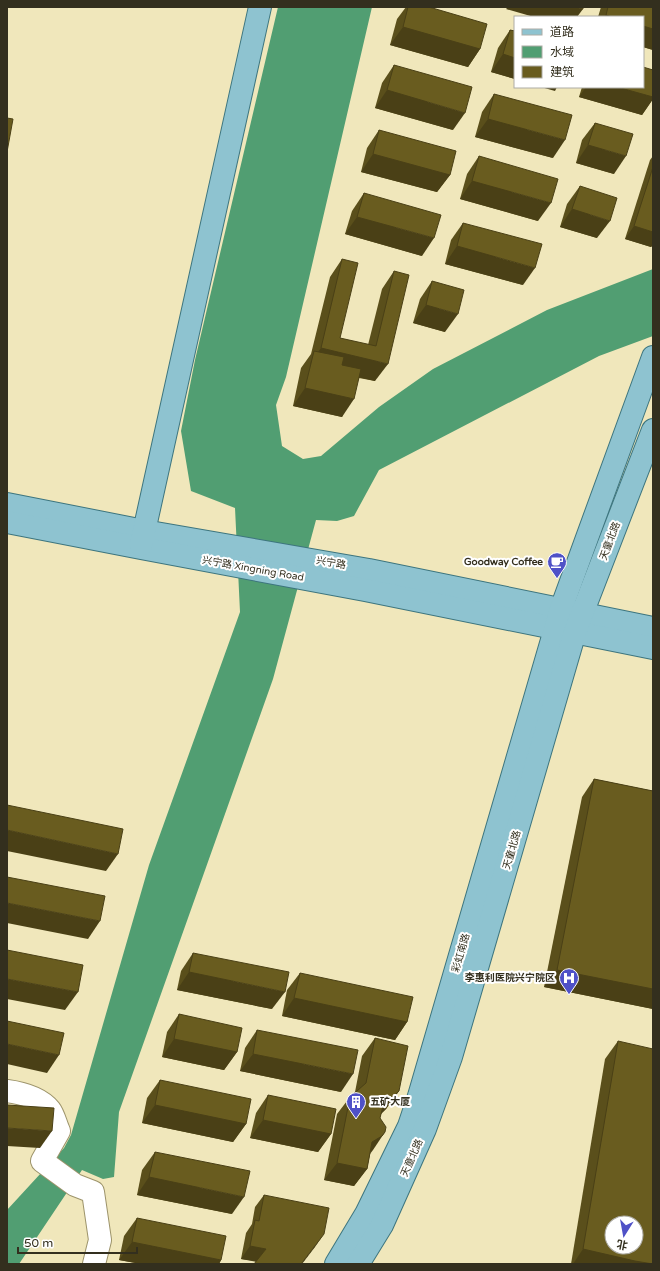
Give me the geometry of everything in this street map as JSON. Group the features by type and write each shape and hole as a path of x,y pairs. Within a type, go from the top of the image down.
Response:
{"main road":[{"path":"142,540 260,7"},
{"name":"天童北路","path":"358,1264 382,1225 426,1129 451,1057 569,621 652,359"},
{"name":"天童北路","path":"569,621 653,430"},
{"path":"7,504 142,540"},
{"path":"7,522 142,540"},
{"name":"兴宁路 Xingning Road","path":"142,540 367,580 569,621"},
{"path":"569,621 653,628"},
{"path":"569,621 653,648"},
{"name":"彩虹南路","path":"336,1264 366,1214 409,1126 569,621"}],"street":[{"path":"7,1091 15,1092 37,1100 50,1111 59,1131 42,1160 75,1185 93,1192 100,1240 94,1264"}],"water":[{"path":"278,7 372,7 286,377 276,405 282,446 303,459 321,456 379,407 433,369 547,310 653,269 653,336 599,356 379,470 354,516 337,521 316,520 273,679 119,1112 114,1177 103,1179 82,1170 19,1264 7,1264 7,1210 64,1148 71,1135 149,865 240,612 235,508 191,491 181,431 195,360"}],"building":[{"path":"408,7 429,7 487,24 480,49 403,27"},
{"path":"608,7 653,7 653,29 644,26 644,16 606,15"},
{"path":"510,30 514,31 514,58 503,54"},
{"path":"394,65 472,87 465,113 387,90"},
{"path":"644,67 653,70 653,97 621,88 644,88"},
{"path":"494,94 572,115 565,140 488,119"},
{"path":"7,118 13,119 7,152"},
{"path":"595,123 633,134 626,156 588,145"},
{"path":"379,130 456,151 450,175 373,154"},
{"path":"479,156 558,179 551,203 472,181"},
{"path":"653,167 653,232 634,226"},
{"path":"580,186 617,198 610,221 572,209"},
{"path":"364,193 441,215 434,238 357,217"},
{"path":"463,223 542,244 535,268 457,246"},
{"path":"342,259 358,263 340,338 376,346 394,271 409,275 388,364 321,348"},
{"path":"432,281 464,290 458,314 426,305"},
{"path":"314,351 344,357 342,365 361,369 354,399 305,388"},
{"path":"594,779 653,791 653,989 557,970"},
{"path":"7,805 123,829 118,854 7,830"},
{"path":"7,877 105,896 100,921 7,903"},
{"path":"7,950 83,965 78,992 7,979"},
{"path":"193,953 289,972 285,992 189,972"},
{"path":"300,973 413,997 407,1022 294,998"},
{"path":"179,1014 242,1028 237,1052 174,1039"},
{"path":"7,1021 64,1033 59,1055 7,1044"},
{"path":"257,1030 358,1050 353,1074 253,1054"},
{"name":"五矿大厦","path":"375,1038 408,1046 399,1091 383,1106 380,1118 386,1127 385,1132 382,1136 372,1142 367,1169 337,1163 350,1097 366,1083"},
{"path":"618,1041 653,1049 653,1264 609,1255 644,1255 644,1215 604,1215 604,1254 583,1249"},
{"path":"160,1080 251,1099 246,1124 155,1105"},
{"path":"268,1095 336,1109 331,1134 263,1120"},
{"path":"7,1105 54,1108 52,1131 7,1128"},
{"path":"155,1152 250,1171 244,1197 149,1177"},
{"path":"264,1195 329,1208 324,1234 301,1264 254,1264 266,1249 250,1246 255,1220 259,1221"},
{"path":"137,1218 226,1236 221,1260 132,1242"}],"place":[{"name":"Goodway Coffee","path":"557,579"},
{"name":"李惠利医院兴宁院区","path":"569,995"},
{"name":"五矿大厦","path":"356,1119"}]}
